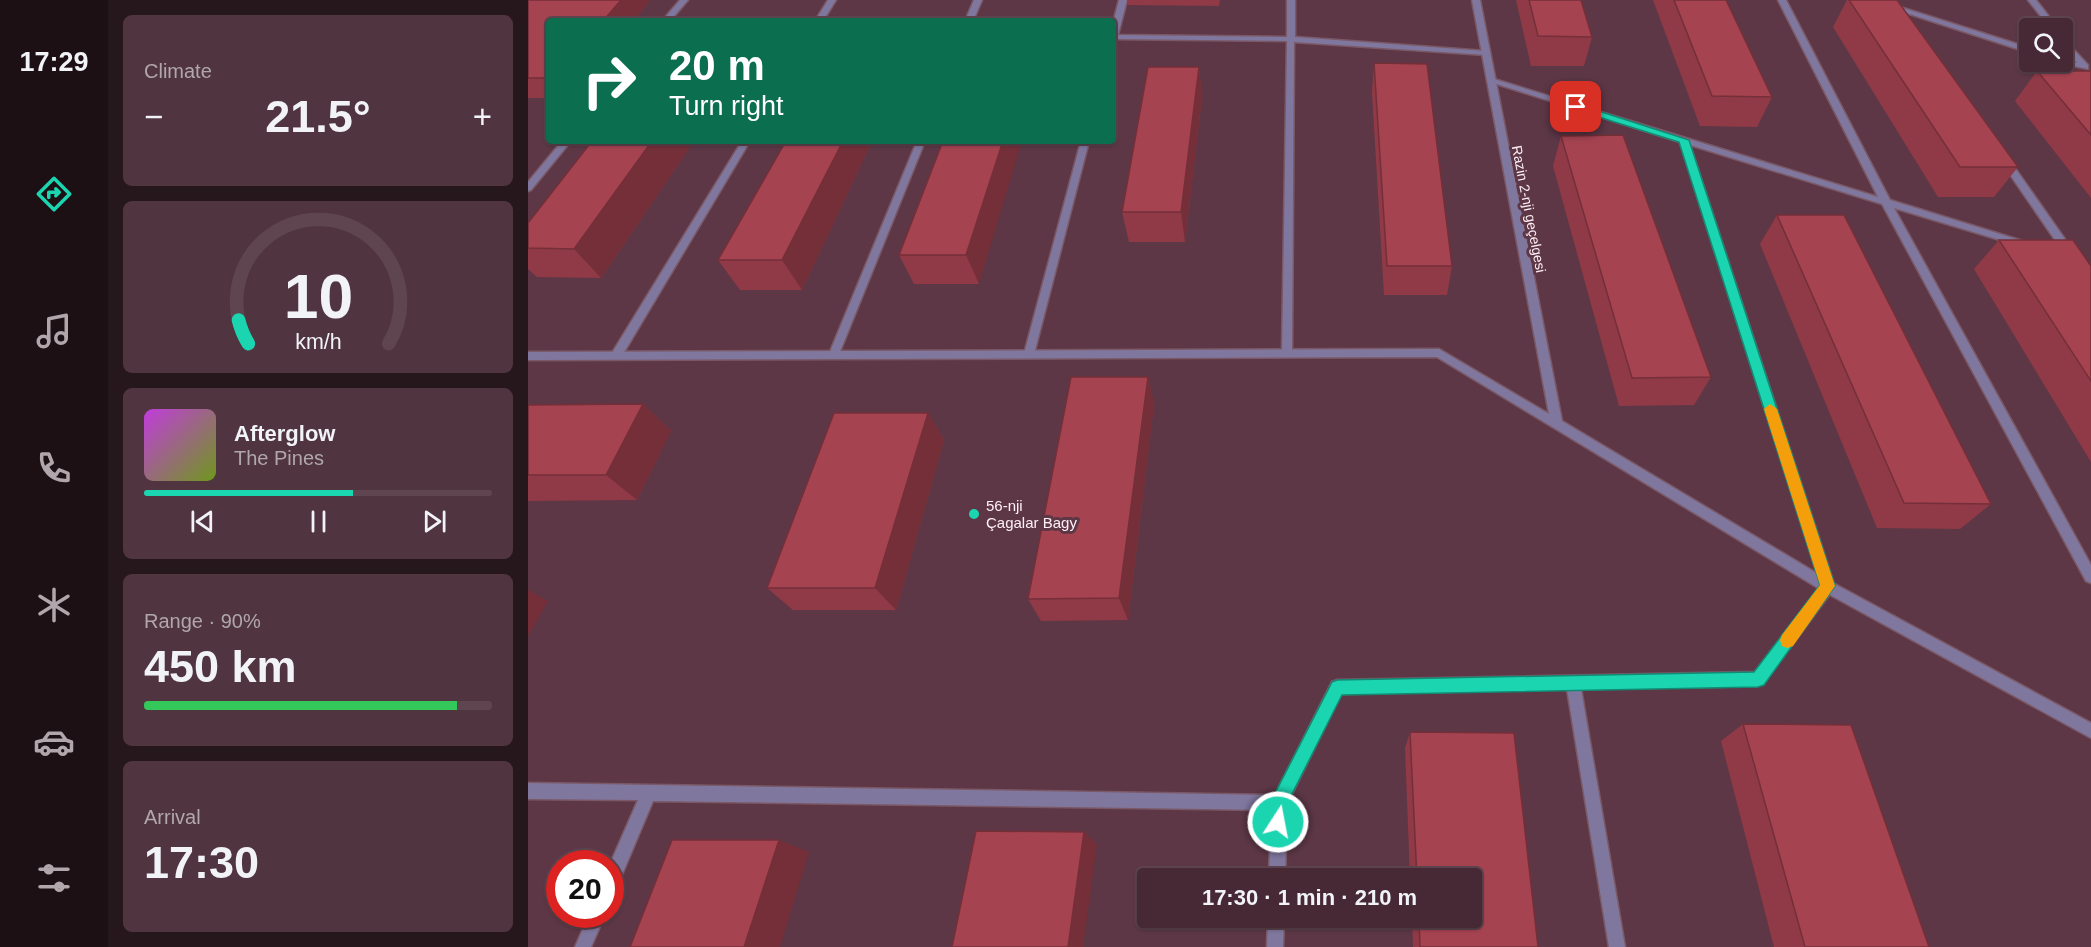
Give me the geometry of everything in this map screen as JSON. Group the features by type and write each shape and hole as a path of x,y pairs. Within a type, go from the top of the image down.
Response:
{"street":[{"path":"669,18 684,0"},
{"path":"821,18 832,0"},
{"path":"970,18 978,0"},
{"path":"1116,26 1123,0"},
{"path":"1287,353 1291,0"},
{"name":"Razin 2-nji geçelgesi","path":"1476,0 1557,424"},
{"path":"1782,0 1886,202 2091,577"},
{"path":"1870,0 2019,48"},
{"path":"1896,0 1911,22"},
{"path":"2032,0 2046,18"},
{"path":"1116,37 1292,39 1486,53"},
{"path":"2073,51 2088,68"},
{"path":"2073,63 2088,68"},
{"path":"1491,81 2029,246"},
{"path":"1684,140 1828,586"},
{"path":"528,188 565,144"},
{"path":"616,356 744,144"},
{"path":"834,354 920,144"},
{"path":"1029,354 1084,144"},
{"path":"1999,151 2078,261 2062,256"},
{"path":"528,356 1439,353 1828,586 2091,731"},
{"path":"1277,868 1279,803 1337,687 1758,679 1828,586"},
{"path":"1574,683 1617,947"},
{"path":"528,791 1279,803"},
{"path":"624,851 649,793"},
{"path":"583,947 591,928"},
{"path":"1275,947 1276,928"}],"building":[{"path":"528,0 621,0 606,18 546,18 546,78 528,78"},
{"path":"1529,0 1581,0 1592,37 1538,36"},
{"path":"1674,0 1726,0 1772,97 1712,96"},
{"path":"1849,0 1897,0 2018,167 1960,167"},
{"path":"1374,63 1427,64 1452,266 1387,266"},
{"path":"1148,67 1199,67 1181,212 1122,212"},
{"path":"2091,71 2091,135 2038,72"},
{"path":"1623,135 1711,377 1632,378 1561,136"},
{"path":"590,144 650,144 574,249 528,248 528,223"},
{"path":"784,144 841,144 782,260 718,260"},
{"path":"942,144 1002,144 966,255 899,255"},
{"path":"1777,215 1844,215 1991,504 1904,503"},
{"path":"1999,240 2073,240 2091,266 2091,381"},
{"path":"1071,377 1148,377 1119,598 1028,599"},
{"path":"643,404 606,475 528,475 528,405"},
{"path":"834,413 928,413 875,588 767,588"},
{"path":"1743,724 1851,725 1929,947 1805,947"},
{"path":"1410,732 1514,733 1538,947 1420,947 1419,928 1482,928 1482,868 1416,868"},
{"path":"976,831 1084,832 1068,947 952,947"},
{"path":"672,840 779,840 744,947 630,947"}],"slow traffic":[{"path":"1770,409 1828,586 1787,640"}],"place":[{"name":"56-nji Çagalar Bagy","path":"974,514"}],"route":[{"path":"1278,822 1279,803 1337,687 1758,679 1828,586 1684,140 1576,107"}]}
